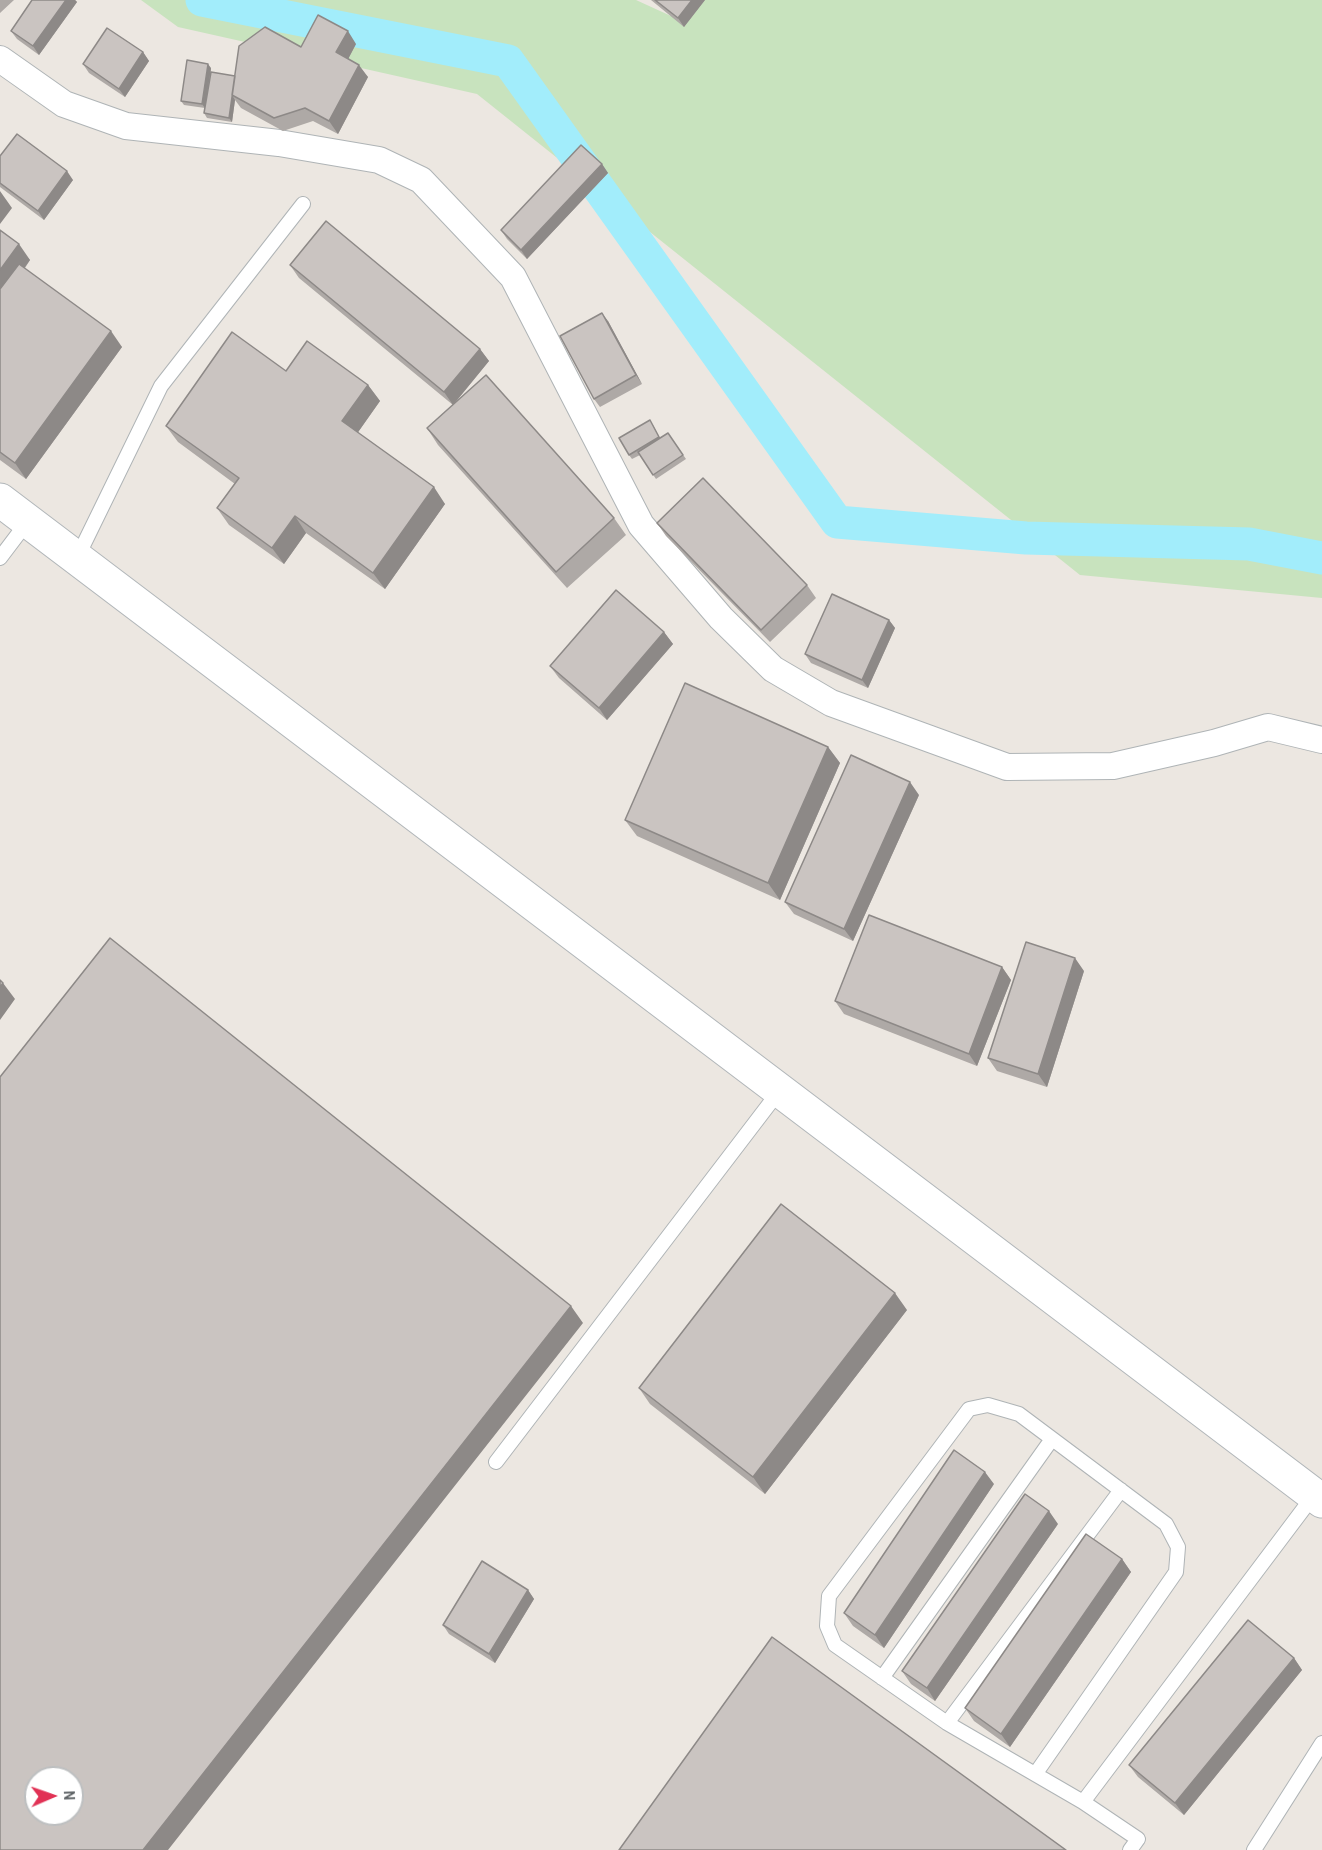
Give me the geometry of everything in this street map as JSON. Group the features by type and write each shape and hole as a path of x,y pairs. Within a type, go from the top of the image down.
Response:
{"street":[{"path":"0,59 64,104 126,126 279,143 379,160 421,180 513,278 642,525 721,618 773,669 831,703 1007,767 1113,765 1214,743 1268,727 1322,740"},
{"path":"0,500 1318,1498"}],"lane":[{"path":"77,558 161,386 303,204"},
{"path":"0,558 28,521"},
{"path":"496,1462 780,1090"},
{"path":"1036,1773 1176,1572 1178,1547 1166,1524 1121,1490 1019,1414 988,1405 969,1409 829,1596 827,1626 835,1645 947,1723 1036,1773 1138,1839 1130,1850"},
{"path":"882,1678 1052,1439"},
{"path":"947,1723 1121,1490"},
{"path":"1083,1802 1318,1498"},
{"path":"1254,1850 1322,1743"}],"green space":[{"path":"141,0 636,0 671,16 679,0 1322,0 1322,598 1080,575 477,94 178,27"}],"building":[{"path":"32,0 66,0 33,46 11,31"},
{"path":"655,0 692,0 678,18"},
{"path":"318,15 348,31 336,52 359,65 329,121 305,108 274,118 232,95 239,46 265,27 301,47"},
{"path":"107,28 143,52 119,89 83,64"},
{"path":"187,60 208,64 202,104 181,101"},
{"path":"211,72 235,76 229,118 204,113"},
{"path":"17,134 67,171 38,211 0,183 0,156"},
{"path":"581,145 602,164 521,250 501,230"},
{"path":"326,221 480,349 444,392 290,265"},
{"path":"0,230 19,244 0,270"},
{"path":"19,264 111,331 15,463 0,452 0,289"},
{"path":"602,313 636,375 594,399 560,336"},
{"path":"232,332 286,371 307,341 368,385 342,421 434,487 373,573 295,516 272,548 217,508 239,478 166,426"},
{"path":"486,375 614,518 556,572 427,428"},
{"path":"650,420 659,437 629,455 619,438"},
{"path":"668,433 683,455 653,475 638,452"},
{"path":"703,478 807,585 761,630 657,523"},
{"path":"616,590 664,632 599,708 550,666"},
{"path":"832,594 889,620 862,680 805,654"},
{"path":"685,683 828,747 768,883 625,820"},
{"path":"851,755 910,782 844,929 785,902"},
{"path":"869,915 1002,967 969,1054 835,1001"},
{"path":"110,938 571,1306 143,1850 0,1850 0,1077"},
{"path":"1026,942 1075,958 1038,1074 988,1058"},
{"path":"781,1204 895,1293 753,1477 639,1388"},
{"path":"954,1450 985,1472 875,1635 844,1613"},
{"path":"1025,1494 1049,1511 927,1688 902,1671"},
{"path":"1086,1534 1122,1559 1001,1734 965,1708"},
{"path":"482,1561 528,1590 489,1654 443,1625"},
{"path":"1248,1620 1294,1658 1175,1803 1129,1765"},
{"path":"772,1637 1066,1850 619,1850"}],"waterway":[{"path":"202,0 508,61 837,522 1026,538 1249,544 1322,558"}]}
